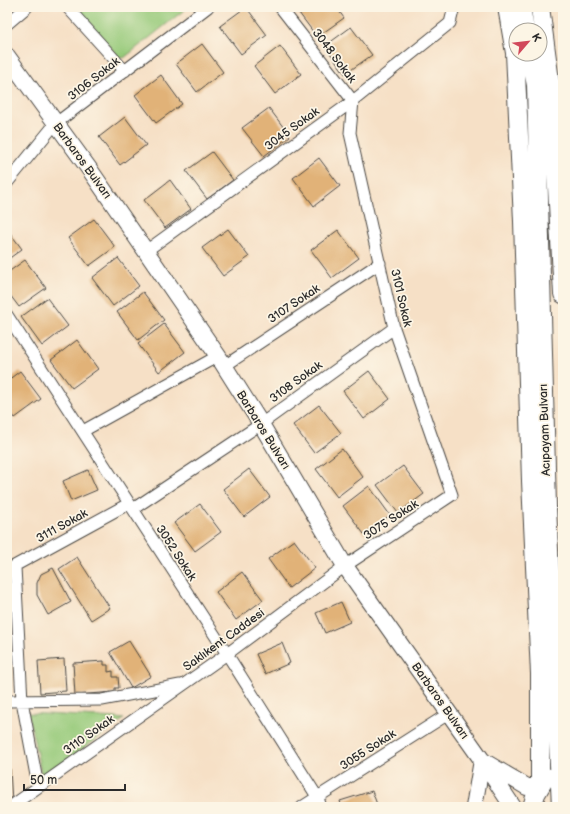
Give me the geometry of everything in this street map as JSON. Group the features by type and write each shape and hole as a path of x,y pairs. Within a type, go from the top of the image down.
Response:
{"main road":[{"path":"507,7 515,52 523,214 531,481 540,674 540,788"},
{"path":"521,7 524,22"},
{"path":"540,7 552,96 563,294"},
{"name":"Acıpayam Bulvarı","path":"532,62 536,85 547,507 556,728 561,807"},
{"path":"532,807 546,776 556,728"}],"street":[{"path":"7,24 27,7"},
{"path":"67,7 125,71"},
{"name":"3106 Sokak","path":"7,183 56,124 208,7"},
{"name":"3048 Sokak","path":"280,7 353,101"},
{"name":"3045 Sokak","path":"146,251 353,101 450,23 454,7"},
{"name":"Barbaros Bulvarı","path":"7,56 90,170 221,361 261,424 344,566 482,760 513,807"},
{"name":"3101 Sokak","path":"353,101 350,133 394,328 452,495"},
{"name":"3107 Sokak","path":"82,431 221,361 380,263"},
{"name":"3052 Sokak","path":"7,315 130,507 227,654 319,802"},
{"name":"3108 Sokak","path":"130,507 261,424 394,328"},
{"name":"3075 Sokak","path":"344,566 452,495"},
{"name":"3111 Sokak","path":"11,568 130,507"},
{"name":"Saklıkent Caddesi","path":"7,701 102,700 184,684 227,654 344,566"},
{"path":"11,568 22,701 38,786"},
{"name":"3110 Sokak","path":"10,807 184,684"},
{"name":"3055 Sokak","path":"302,807 319,802 448,714"},
{"path":"474,807 482,760 527,787 540,788"}],"green space":[{"path":"72,7 188,7 124,58 119,57"},
{"path":"28,713 116,718 124,719 42,778"}],"building":[{"path":"246,7 267,35 241,54 220,26"},
{"path":"299,7 336,7 344,18 317,37 296,9"},
{"path":"351,27 372,55 345,74 325,46"},
{"path":"202,44 223,72 197,92 176,64"},
{"path":"280,46 301,74 275,94 254,66"},
{"path":"161,75 182,104 156,123 135,95"},
{"path":"269,108 290,136 264,156 242,128"},
{"path":"125,117 146,145 120,165 99,137"},
{"path":"212,152 233,180 207,199 186,171"},
{"path":"319,158 340,186 314,206 293,178"},
{"path":"170,180 191,209 165,228 144,200"},
{"path":"94,219 115,247 89,266 68,238"},
{"path":"7,229 22,249 7,260"},
{"path":"228,229 249,257 223,276 202,248"},
{"path":"338,230 359,258 332,278 311,250"},
{"path":"118,258 139,286 113,306 92,278"},
{"path":"25,260 46,288 19,307 7,291 7,273"},
{"path":"143,292 164,320 138,340 117,312"},
{"path":"47,298 68,326 42,346 21,317"},
{"path":"164,324 185,352 159,372 138,344"},
{"path":"77,340 98,369 72,388 51,360"},
{"path":"20,371 41,399 15,418 7,407 7,381"},
{"path":"369,371 390,399 364,419 343,391"},
{"path":"319,405 341,433 314,453 293,425"},
{"path":"342,449 363,477 337,497 316,469"},
{"path":"403,466 424,494 398,513 377,485"},
{"path":"249,469 270,497 244,517 223,489"},
{"path":"88,470 97,490 71,501 63,481"},
{"path":"369,486 390,515 364,534 343,506"},
{"path":"200,504 221,532 195,551 174,523"},
{"path":"294,540 315,568 289,588 268,559"},
{"path":"77,557 110,608 91,620 59,569"},
{"path":"53,568 71,602 48,615 37,595 37,583 41,574"},
{"path":"242,572 263,600 236,620 216,592"},
{"path":"341,602 350,622 325,633 316,613"},
{"path":"129,641 151,676 131,688 110,652"},
{"path":"282,643 290,663 265,674 256,654"},
{"path":"64,659 66,691 40,693 38,661"},
{"path":"104,661 104,665 108,665 108,672 113,671 113,677 118,677 119,688 115,688 115,692 75,695 73,663"},
{"path":"7,769 10,769 12,802 7,803"},
{"path":"372,791 378,807 342,807 340,801"}]}
